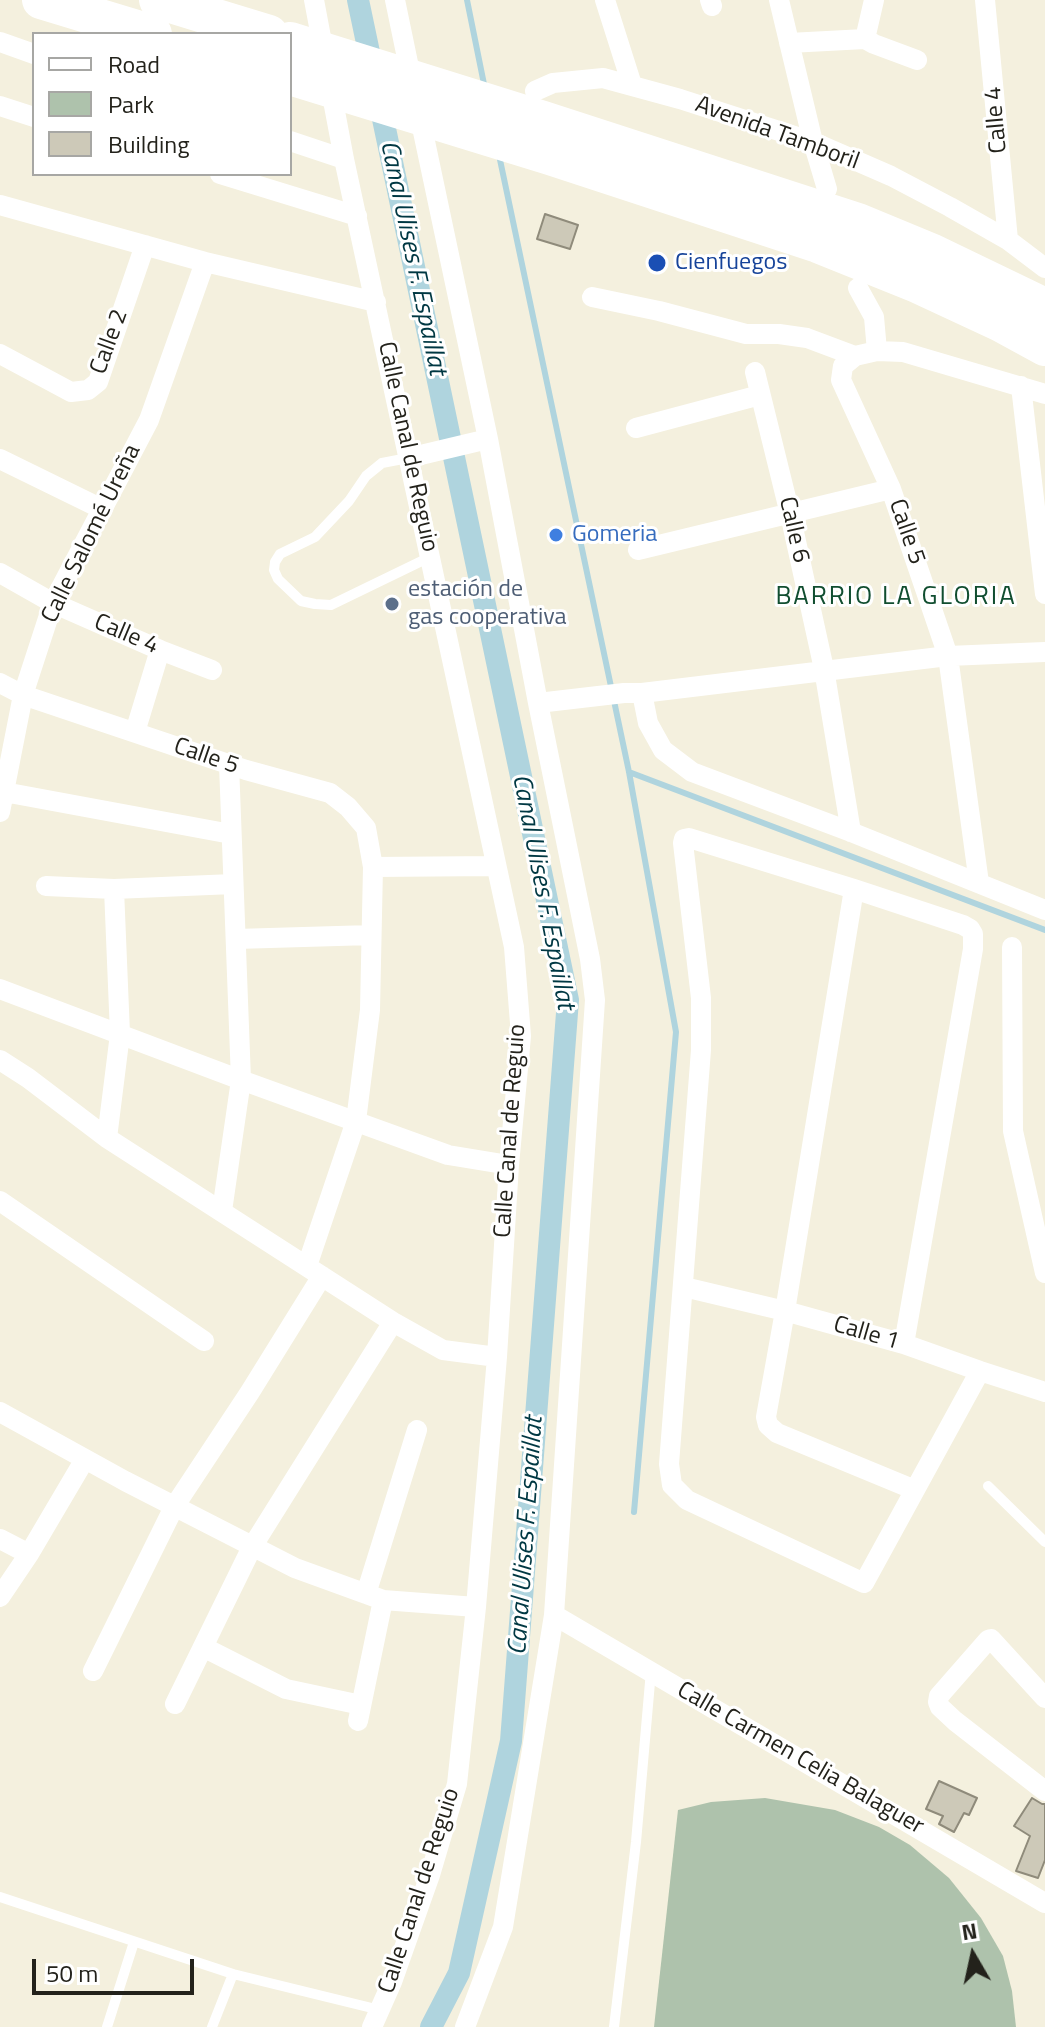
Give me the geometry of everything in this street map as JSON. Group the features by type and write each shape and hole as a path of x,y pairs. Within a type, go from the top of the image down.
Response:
{"highway":[{"path":"41,0 146,32"},
{"path":"158,0 262,32"},
{"path":"304,63 539,105 858,222 933,253 1045,307"},
{"path":"304,63 550,156 818,244 915,283 1045,347"}],"street":[{"name":"Calle Canal de Reguio","path":"314,0 344,159 415,456 430,557 514,947 521,1036 476,1607 457,1784 430,1875 376,2019"},
{"path":"395,0 479,442 538,703 590,959 595,1000 554,1615 503,1927 465,2027"},
{"path":"605,0 632,85"},
{"path":"779,0 827,189"},
{"path":"865,39 874,0"},
{"name":"Calle 4","path":"985,0 1008,240"},
{"path":"789,43 865,39 917,60"},
{"path":"0,42 32,53"},
{"name":"Avenida Tamboril","path":"539,105 553,83 603,78 813,142 891,176 1008,240 1045,268"},
{"path":"0,106 32,116"},
{"path":"292,142 344,159"},
{"path":"227,176 357,216"},
{"path":"0,205 205,262 376,302"},
{"name":"Calle 2","path":"0,354 71,392 88,390 98,382 145,245"},
{"name":"Calle Salomé Ureña","path":"2,802 23,695 53,603 149,420 205,262"},
{"path":"858,288 874,317 877,351"},
{"path":"592,297 746,334 807,338 855,356 877,351 903,352 1045,394"},
{"name":"Calle 5","path":"855,356 843,366 841,380 891,489 948,656 979,883"},
{"name":"Calle 6","path":"755,372 824,669 851,832"},
{"path":"1021,386 1045,594"},
{"path":"636,428 760,395"},
{"path":"415,456 479,442"},
{"path":"0,459 102,509"},
{"path":"638,550 891,489"},
{"name":"Calle 4","path":"0,573 53,603 212,670"},
{"path":"135,732 160,650"},
{"path":"538,703 948,656 1045,652"},
{"name":"Calle 5","path":"0,683 23,695 229,764 330,793 348,807 366,828 373,867 370,1010 356,1121 314,1271 250,1392 174,1507 93,1671"},
{"path":"633,693 663,750 692,772 1045,910"},
{"path":"222,1211 241,1080 229,764"},
{"path":"2,802 231,834"},
{"path":"904,1344 974,936 967,927 854,889 689,838 683,840 701,1006 700,1065 669,1464 671,1481 687,1500 864,1583 980,1371"},
{"path":"373,867 495,866"},
{"path":"46,886 114,889 233,884"},
{"path":"107,1138 120,1034 114,889"},
{"path":"854,889 766,1414 768,1425 777,1433 915,1490"},
{"path":"236,939 371,935"},
{"path":"1012,947 1013,1131 1045,1273"},
{"path":"0,989 448,1155 509,1165"},
{"path":"0,1060 107,1138 393,1322 443,1350 497,1357"},
{"path":"0,1201 204,1341"},
{"name":"Calle 1","path":"684,1287 904,1344 1045,1392"},
{"path":"175,1704 252,1547 393,1322"},
{"path":"0,1412 174,1507 295,1568 374,1597 476,1607"},
{"path":"203,1647 286,1689 360,1713 374,1597 417,1430"},
{"path":"0,1597 85,1459"},
{"path":"0,1539 29,1554"},
{"name":"Calle Carmen Celia Balaguer","path":"554,1615 1045,1903"},
{"path":"1045,1698 991,1639 939,1696 938,1702 955,1721 1045,1791"}],"lane":[{"path":"415,456 382,463 366,476 349,501 315,537 280,554 274,570 278,579 301,601 331,605 430,557"},
{"path":"988,1486 1045,1542"},
{"path":"614,2027 636,1842 651,1671"},
{"path":"0,1897 376,2019"},
{"path":"107,2027 134,1942"},
{"path":"212,2027 233,1974"}],"green space":[{"path":"765,1798 835,1810 879,1827 910,1845 949,1878 981,1918 1003,1956 1012,1991 1016,2027 654,2027 678,1810 711,1802"}],"building":[{"path":"545,214 578,225 570,249 537,239"},
{"path":"939,1781 977,1798 969,1815 964,1813 954,1832 939,1824 943,1816 926,1809"},
{"path":"1032,1798 1045,1804 1045,1860 1038,1878 1016,1871 1030,1836 1014,1826"}],"waterway":[{"name":"Canal Ulises F. Espaillat","path":"358,0 568,1000 511,1741 459,1973 431,2027"},
{"path":"467,0 485,89"},
{"path":"499,155 629,772 676,1032 634,1512"},
{"path":"629,772 1045,930"}],"place":[{"name":"Cienfuegos","path":"657,263"},
{"name":"Gomeria","path":"556,535"},
{"name":"estación de gas cooperativa","path":"392,604"}],"district":[{"name":"BARRIO LA GLORIA","path":"896,598"}]}
